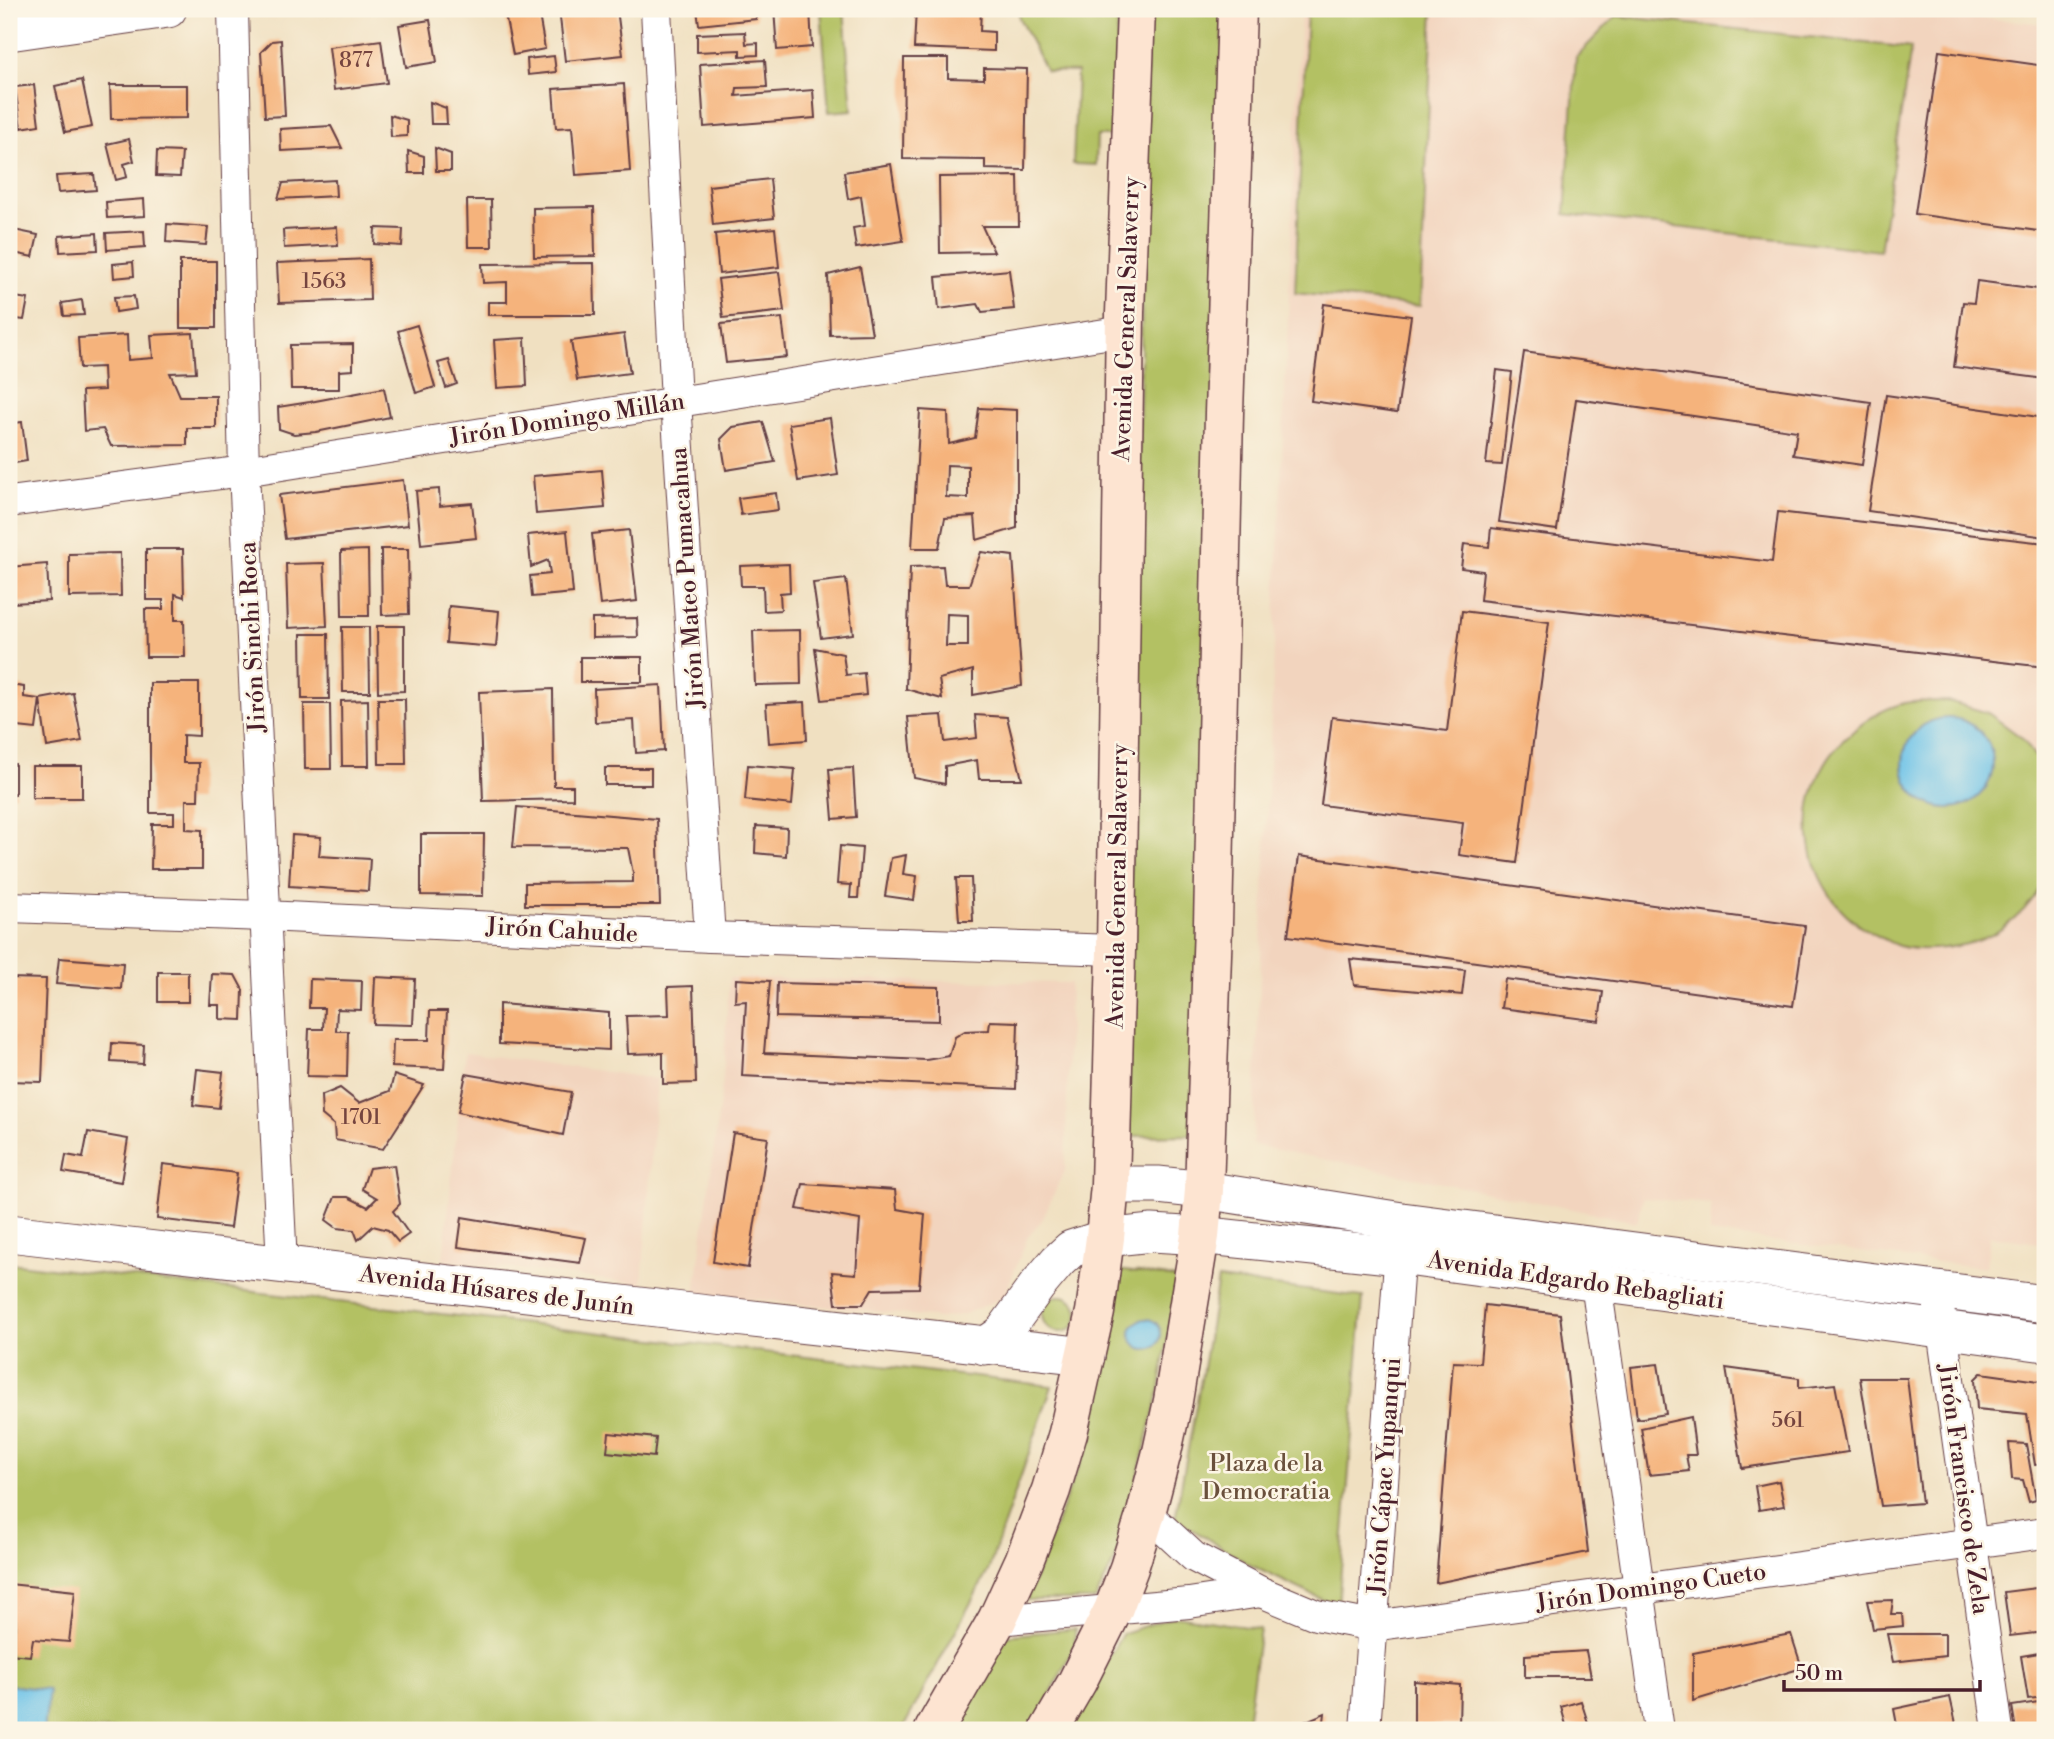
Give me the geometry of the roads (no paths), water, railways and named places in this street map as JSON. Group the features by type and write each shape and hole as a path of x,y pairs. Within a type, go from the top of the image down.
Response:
{"main road":[{"name":"Avenida General Salaverry","path":"934,1730 997,1619 1024,1561 1051,1490 1086,1356 1105,1238 1110,1185 1116,950 1124,331 1136,9"},
{"path":"1049,1730 1077,1682 1113,1610 1146,1513 1173,1401 1200,1237 1204,1190 1216,824 1223,422 1237,9"}],"street":[{"path":"9,32 167,9"},
{"name":"Jirón Sinchi Roca","path":"233,9 244,471 282,1265"},
{"name":"Jirón Mateo Pumacahua","path":"656,9 676,401 710,937"},
{"name":"Jirón Domingo Millán","path":"9,502 244,471 1124,331"},
{"name":"Jirón Cahuide","path":"9,907 710,937 1116,950"},
{"name":"Avenida Edgardo Rebagliati","path":"1110,1185 1157,1185 1204,1190 1401,1239 1596,1283 2045,1343"},
{"name":"Avenida Húsares de Junín","path":"9,1233 1086,1356"},
{"name":"Avenida Edgardo Rebagliati","path":"1105,1238 1152,1233 1200,1237 1401,1239 1936,1290 2045,1304"},
{"path":"985,1346 1002,1334 1037,1286 1071,1250 1105,1238"},
{"name":"Jirón Cápac Yupanqui","path":"1365,1730 1401,1239"},
{"path":"1596,1283 1660,1730"},
{"name":"Jirón Francisco de Zela","path":"1936,1290 1998,1730"},
{"name":"Jirón Domingo Cueto","path":"1146,1513 1194,1557 1261,1592 1315,1615 1373,1626 2045,1534"},
{"path":"997,1619 1189,1603 1261,1592"}],"water":[{"path":"1948,718 1965,722 1980,731 1989,746 1993,763 1989,780 1980,795 1965,804 1948,808 1931,804 1916,795 1907,780 1903,763 1907,746 1916,731 1931,722"},
{"path":"1146,1319 1157,1323 1161,1334 1157,1345 1146,1349 1135,1345 1131,1334 1135,1323"},
{"path":"9,1685 49,1690 44,1730 9,1730"}],"park label":[{"name":"Plaza de la Democratia","path":"1266,1477"}]}
